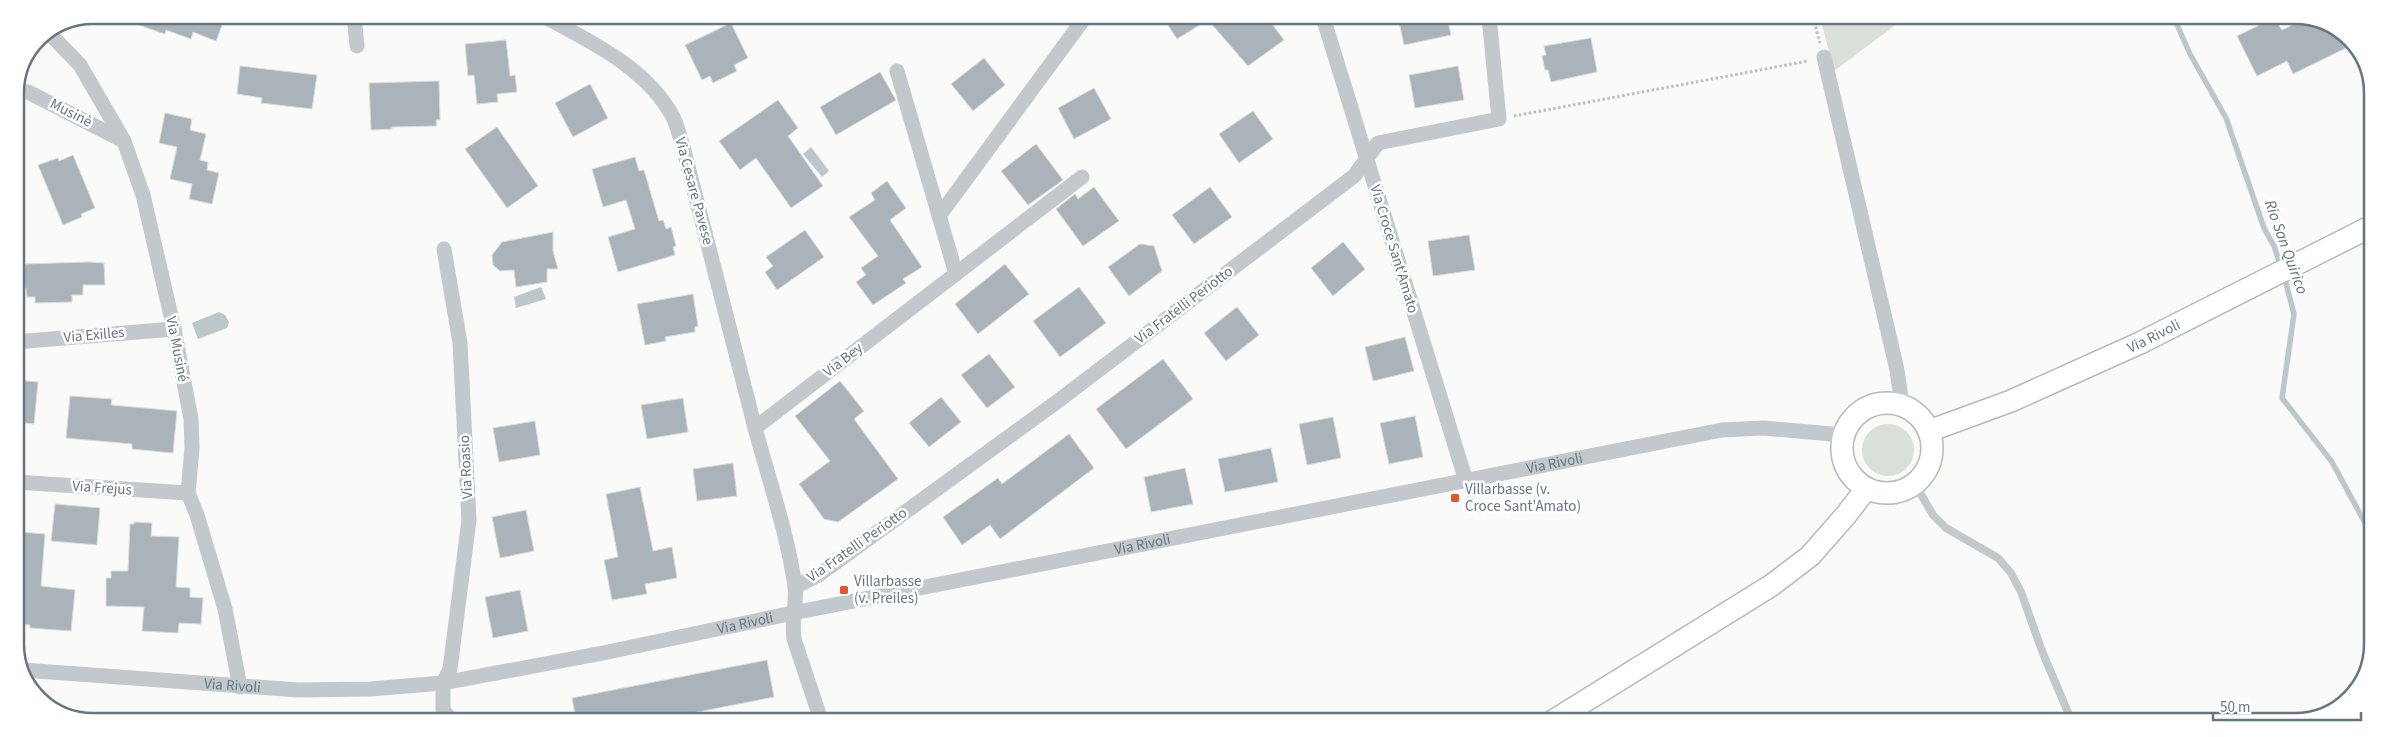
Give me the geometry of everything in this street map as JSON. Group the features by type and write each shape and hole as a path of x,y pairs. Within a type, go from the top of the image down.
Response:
{"street":[{"path":"355,24 357,46"},
{"name":"Via Cesare Pavese","path":"558,24 612,53 660,98 673,118 682,143 756,428"},
{"path":"939,216 1080,24"},
{"name":"Via Croce Sant'Amato","path":"1325,24 1466,482"},
{"path":"1491,24 1499,119"},
{"name":"Via Musiné","path":"52,36 80,65 124,141 143,195 174,328 191,419 192,448 188,494 197,514 225,609 240,687"},
{"path":"1824,57 1894,360 1902,405"},
{"path":"896,71 956,274"},
{"name":"Musinè","path":"24,92 124,141"},
{"name":"Via Fratelli Periotto","path":"795,587 820,574 1058,401 1354,176 1378,143 1499,119"},
{"name":"Via Bey","path":"756,428 1082,177"},
{"name":"Via Rivoli","path":"1929,431 2011,401 2123,351 2364,230"},
{"name":"Via Roasio","path":"443,683 450,669 469,520 460,343 444,249"},
{"name":"Via Exilles","path":"24,341 174,328"},
{"path":"1888,402 1902,405 1914,411 1929,431 1932,442 1930,460 1923,475 1915,484 1904,490 1878,493 1856,481 1845,466 1841,447 1843,435 1855,416 1873,404 1888,402"},
{"path":"756,428 788,552 795,587 792,626 794,640 819,713"},
{"name":"Via Rivoli","path":"29,670 298,690 370,690 443,683 603,653 1722,430 1763,428 1843,435"},
{"name":"Via Frejus","path":"24,483 188,494"},
{"path":"1566,713 1772,585 1810,556 1846,515 1866,488"},
{"path":"443,683 443,710 445,713"}],"lane":[{"path":"1915,484 1933,516 1946,528 1998,558 2011,573 2021,592 2042,651 2068,713"}],"path":[{"path":"1499,119 1639,94 1824,57 1815,24"}],"shaded area":[{"path":"1822,24 1896,24 1893,27 1834,71"},
{"path":"811,147 829,171 822,177 803,154"},
{"path":"541,287 546,299 516,308 514,297"},
{"path":"219,312 225,315 229,322 227,328 198,339 192,323"},
{"path":"1888,424 1902,428 1910,436 1914,450 1910,464 1902,472 1888,476 1874,472 1866,464 1862,450 1866,436 1874,428"}],"building":[{"path":"136,24 223,24 216,41 193,32 191,39 166,30 165,34"},
{"path":"731,24 748,58 734,65 737,71 713,83 710,76 702,80 685,45"},
{"path":"1167,24 1201,24 1177,39"},
{"path":"1211,24 1272,24 1284,40 1248,66"},
{"path":"1400,24 1449,24 1451,35 1404,45"},
{"path":"2262,24 2278,24 2282,30 2294,24 2304,24 2322,29 2334,35 2346,48 2293,74 2287,61 2257,76 2237,36"},
{"path":"1591,38 1597,72 1551,82 1548,70 1545,70 1542,56 1546,55 1544,46"},
{"path":"506,40 510,76 515,75 517,92 497,94 498,102 477,104 474,75 468,76 465,44"},
{"path":"984,58 1005,85 973,111 951,84"},
{"path":"240,66 317,75 312,109 261,103 262,98 237,94"},
{"path":"1458,66 1464,100 1415,108 1409,75"},
{"path":"880,72 896,100 836,135 820,107"},
{"path":"439,81 440,120 436,120 437,126 392,127 392,129 371,130 369,83"},
{"path":"590,84 608,118 573,137 555,103"},
{"path":"1094,88 1111,119 1074,139 1058,108"},
{"path":"778,100 798,128 788,136 823,186 791,208 756,158 740,170 719,141"},
{"path":"1253,111 1273,139 1239,163 1219,134"},
{"path":"165,113 192,119 190,130 206,134 200,160 208,162 207,170 219,173 212,204 189,199 192,184 170,179 177,147 159,143"},
{"path":"497,127 538,186 507,208 465,149"},
{"path":"1036,144 1063,180 1028,205 1001,171"},
{"path":"73,155 95,208 81,214 82,217 63,225 38,165 58,158 59,161"},
{"path":"635,157 639,171 644,170 659,221 663,220 666,229 671,227 676,246 673,247 675,255 618,272 608,237 635,229 626,200 603,207 592,169"},
{"path":"887,181 906,208 890,220 922,267 903,279 906,283 873,305 856,282 866,275 861,268 878,256 849,217 875,200 871,193"},
{"path":"1094,187 1119,221 1083,246 1056,209 1075,194 1078,199"},
{"path":"1210,187 1232,217 1194,244 1172,215"},
{"path":"805,230 824,257 777,290 765,272 773,266 766,257"},
{"path":"553,232 553,251 558,269 547,269 547,282 516,287 514,270 500,271 493,265 492,255 502,242"},
{"path":"1469,235 1475,270 1433,276 1428,241"},
{"path":"1343,242 1365,269 1333,296 1311,268"},
{"path":"1140,244 1154,246 1162,271 1129,296 1108,267"},
{"path":"104,263 105,285 83,285 83,295 72,295 72,302 35,303 35,297 27,297 26,288 24,288 25,264"},
{"path":"1005,264 1029,294 978,334 955,304"},
{"path":"1079,287 1106,323 1060,357 1033,321"},
{"path":"693,294 698,326 695,327 695,332 665,337 666,341 645,345 637,304"},
{"path":"1237,307 1259,335 1226,361 1204,333"},
{"path":"1405,337 1414,371 1373,381 1365,347"},
{"path":"989,354 1015,387 987,408 961,375"},
{"path":"1163,359 1193,399 1126,449 1096,409"},
{"path":"24,381 38,382 34,424 24,423"},
{"path":"840,381 864,411 854,419 898,479 838,522 824,519 799,484 830,461 795,416"},
{"path":"70,396 112,399 111,405 177,411 173,453 132,449 132,444 66,438"},
{"path":"941,397 961,422 929,447 909,423"},
{"path":"683,398 688,432 647,439 641,405"},
{"path":"1415,416 1423,457 1389,464 1380,423"},
{"path":"1333,417 1341,458 1307,465 1299,424"},
{"path":"535,421 540,455 499,462 493,428"},
{"path":"1069,434 1094,468 1000,539 990,525 962,545 943,517 998,478 1002,484"},
{"path":"1271,448 1278,482 1225,492 1218,459"},
{"path":"733,463 737,496 697,501 693,469"},
{"path":"1185,468 1193,504 1151,512 1144,477"},
{"path":"640,487 653,551 672,547 677,578 645,584 647,594 612,600 604,560 618,557 606,494"},
{"path":"55,504 100,508 97,545 51,541"},
{"path":"526,510 534,551 500,558 492,517"},
{"path":"134,522 152,523 151,536 179,537 176,587 190,588 190,597 203,598 201,624 179,623 178,633 142,631 144,607 106,606 106,578 111,578 111,571 128,571 130,524 134,524"},
{"path":"24,532 45,534 41,586 75,590 71,631 30,628 30,625 24,625"},
{"path":"520,590 528,631 493,638 485,597"},
{"path":"767,660 774,697 693,713 575,713 572,698"}],"waterway":[{"name":"Rio San Quirico","path":"2177,24 2190,54 2226,118 2264,228 2274,246 2281,267"},
{"name":"Rio San Quirico","path":"2284,276 2294,314 2282,398 2332,462 2364,521"}],"place":[{"name":"Villarbasse (v. Croce Sant'Amato)","path":"1455,498"},
{"name":"Villarbasse (v. Preiles)","path":"844,590"}]}
